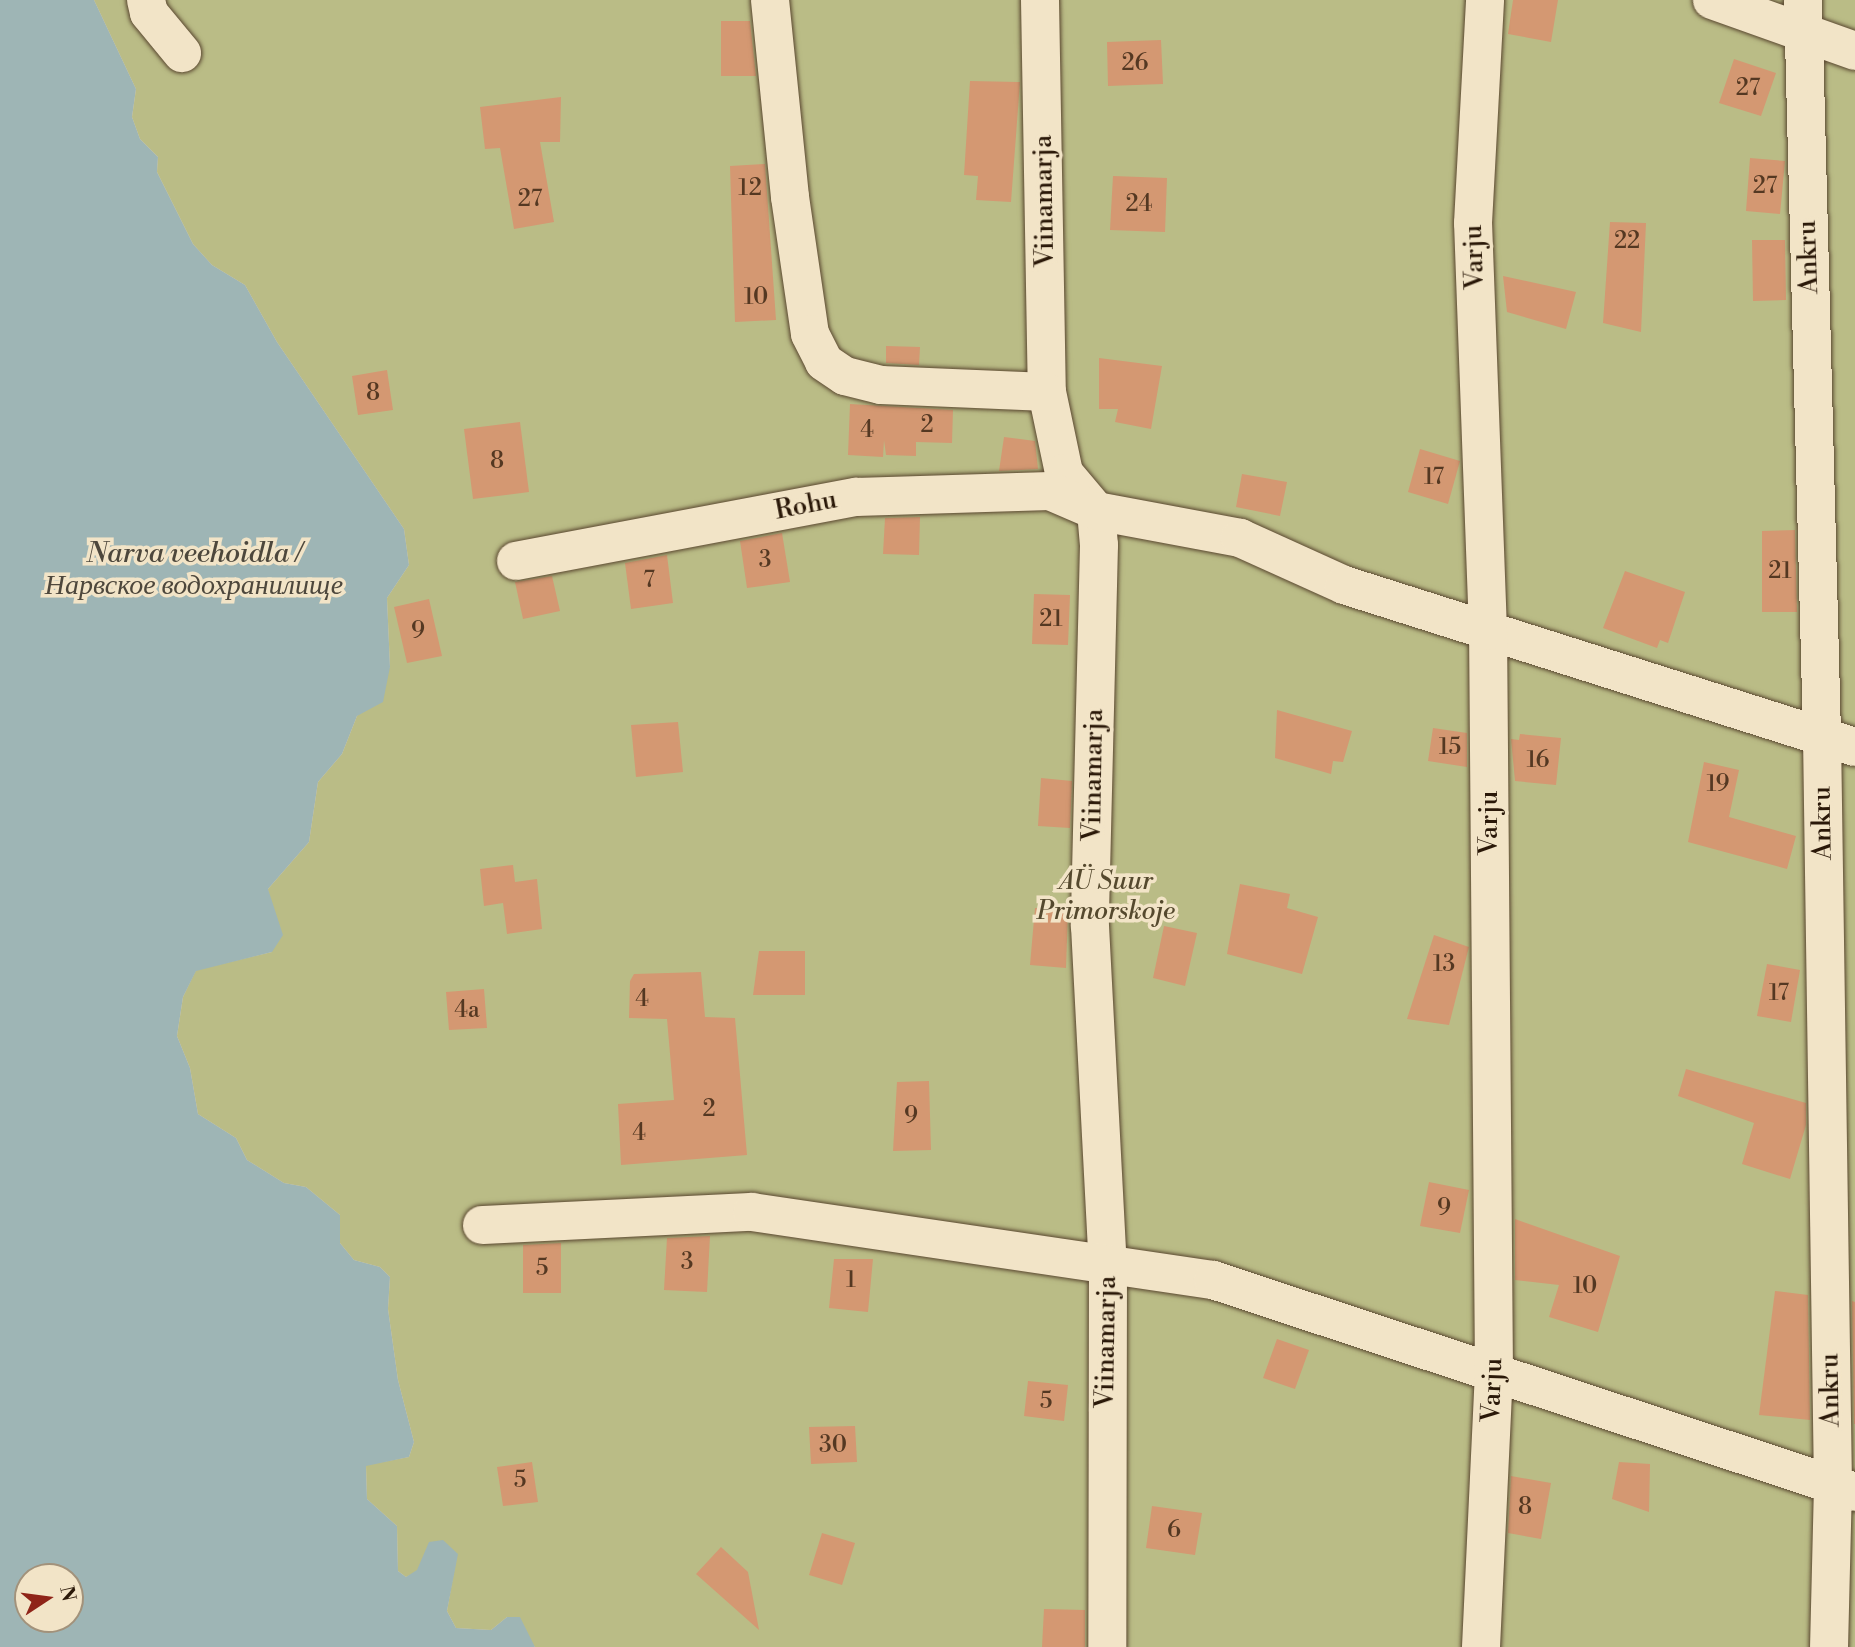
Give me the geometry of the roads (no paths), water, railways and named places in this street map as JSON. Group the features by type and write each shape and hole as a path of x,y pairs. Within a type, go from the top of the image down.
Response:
{"street":[{"path":"146,0 149,13 182,53"},
{"path":"770,0 792,211 810,334 824,362 845,376 881,385 1047,392"},
{"name":"Viinamarja","path":"1040,0 1047,392 1065,473 1096,511 1090,926 1108,1264 1107,1647"},
{"name":"Varju","path":"1481,1647 1494,1373 1488,631 1473,223 1485,0"},
{"path":"1712,0 1803,17 1855,51"},
{"name":"Ankru","path":"1803,17 1839,741 1844,1489 1829,1647"},
{"name":"Rohu","path":"516,561 856,497 1050,491 1096,511 1240,538 1343,585 1839,741"},
{"path":"482,1225 752,1212 1213,1280 1844,1489"}],"water":[{"name":"Narva veehoidla / Нарвское водохранилище","path":"0,0 94,0 136,89 132,117 140,139 158,157 157,172 193,244 212,265 245,285 277,342 404,529 409,565 387,598 390,667 383,702 357,716 342,754 318,782 309,842 268,889 283,935 272,952 196,971 183,997 177,1036 190,1068 198,1114 236,1138 247,1160 284,1183 306,1187 340,1215 340,1243 354,1260 380,1267 390,1277 388,1309 398,1380 414,1442 409,1457 366,1466 367,1499 397,1526 398,1571 406,1577 417,1570 429,1542 443,1540 458,1554 447,1611 456,1628 491,1630 507,1617 520,1617 535,1647 0,1647"}],"park label":[{"name":"AÜ Suur Primorskoje","path":"1106,897"}]}
